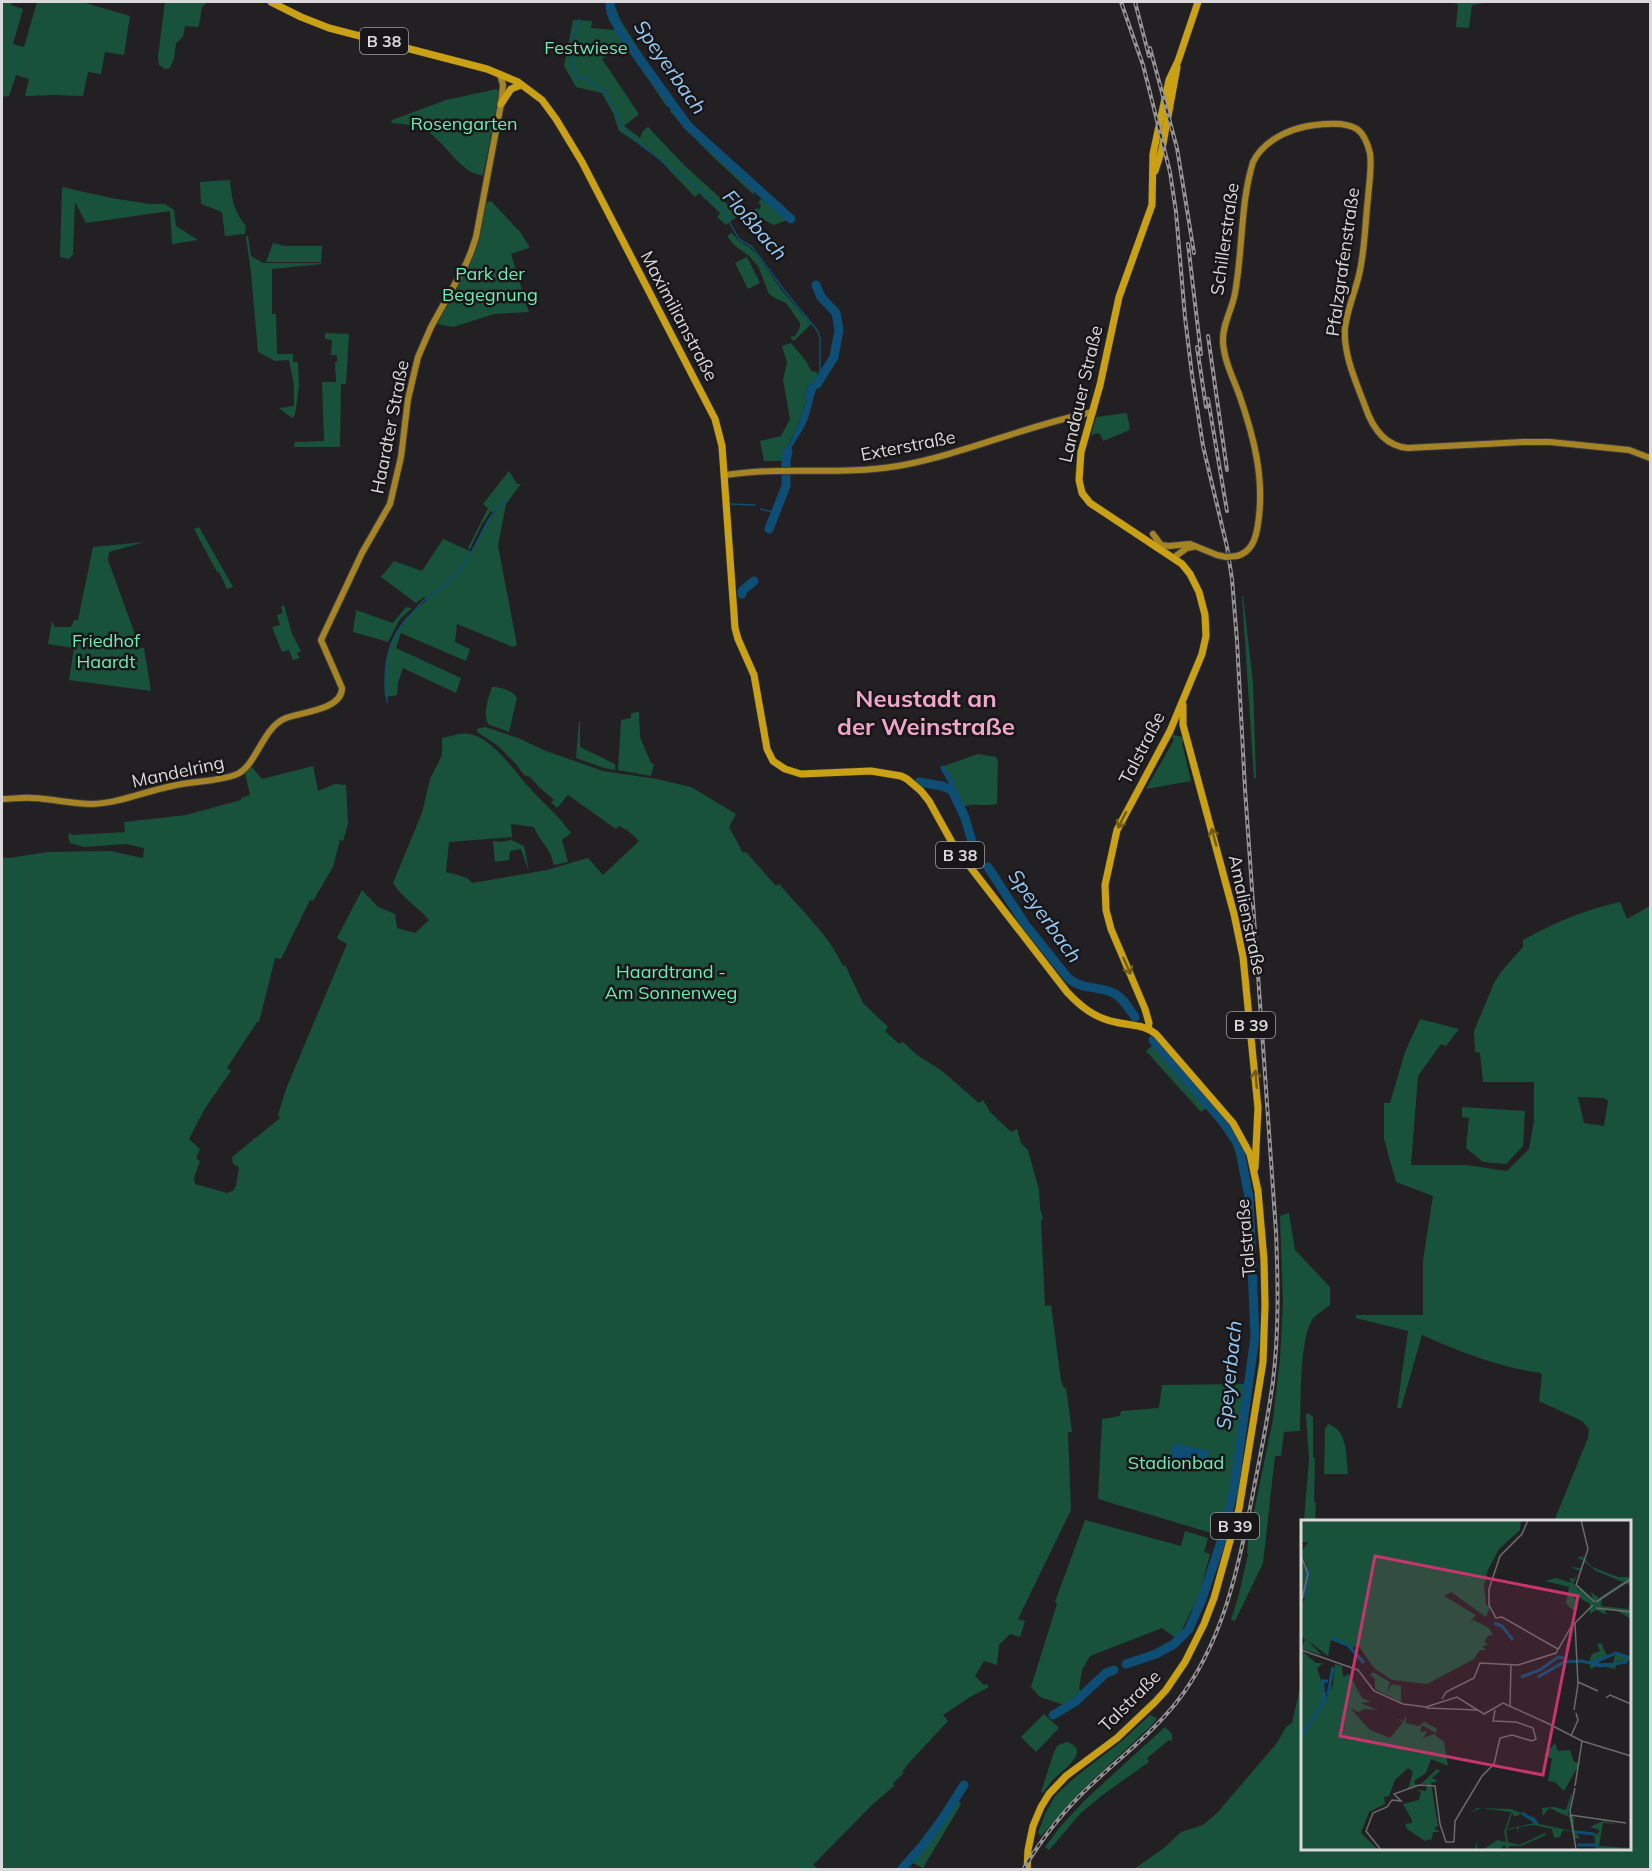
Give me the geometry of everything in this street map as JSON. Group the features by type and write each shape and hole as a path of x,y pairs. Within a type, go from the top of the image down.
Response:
{"main road":[{"name":"B 38","path":"272,2 291,13 319,24 500,74"},
{"name":"Landauer Straße","path":"1198,2 1178,62 1169,80 1153,154 1153,199 1119,297 1079,463 1079,480 1082,493 1090,503 1182,564 1193,578 1201,599"},
{"name":"Maximilianstraße","path":"500,74 542,100 565,133 669,327 715,419 722,446 734,615 738,639 752,669 768,753 778,765 801,774 871,771 901,776 921,791 929,801 954,846 1067,992 1086,1010 1107,1020 1139,1025"},
{"path":"501,104 511,89 521,85"},
{"name":"Talstraße","path":"1027,1869 1033,1826 1049,1794 1071,1772 1128,1728 1166,1690 1193,1647 1214,1598 1239,1509 1263,1362 1265,1305 1262,1223 1255,1176 1246,1145 1215,1100 1161,1040 1148,1029 1149,1023 1145,1009 1111,929 1106,910 1105,885 1117,830 1170,731 1206,642 1206,621 1201,599"},
{"name":"Amalienstraße","path":"1183,703 1183,725 1238,928 1256,1076 1258,1108 1255,1176"},
{"path":"1175,720 1183,725"},
{"path":"1170,731 1179,729 1186,735"},
{"path":"1145,1009 1144,1018 1139,1025 1148,1029"},
{"path":"1246,1145 1253,1143 1257,1137"}],"street":[{"name":"Haardter Straße","path":"321,640 362,553 389,508 401,457 408,399 416,364 431,327 471,252 501,104 503,88 500,74"},
{"name":"Schillerstraße","path":"1152,544 1176,546 1190,544 1226,557 1238,556 1246,552 1255,540 1259,515 1260,478 1252,434 1222,338 1234,295 1240,234 1252,162 1262,149 1278,137 1301,128 1325,124 1356,129 1365,141 1370,158"},
{"name":"Pfalzgrafenstraße","path":"1370,158 1362,260 1346,322 1346,344 1350,364 1364,404 1375,428 1385,439 1396,446 1414,449 1550,442 1629,450 1650,458"},
{"name":"Exterstraße","path":"724,475 786,471 855,472 917,462 958,453 1015,433 1093,411"},
{"path":"1153,534 1161,545"},
{"path":"1173,558 1176,546"},
{"path":"1173,558 1187,548 1197,546"},
{"name":"Mandelring","path":"2,800 31,798 84,804 102,803 175,785 207,781 240,773 280,721 323,707 340,697 342,688 321,640"}],"green space":[{"path":"2,2 12,2 11,5 23,9 13,44 24,47 37,2 82,2 130,16 124,55 105,52 101,74 88,72 83,96 25,96 29,79 16,75 9,96 2,97"},
{"path":"165,2 207,2 202,7 198,27 185,26 183,37 176,43 170,68 165,69 159,65 158,56"},
{"name":"Festwiese","path":"611,2 672,102 667,107 625,45 620,48 617,45 606,52 608,55 602,59 639,114 624,126 640,138 648,127 685,166 739,215 726,225 717,217 720,213 699,193 695,197 654,154 619,131 613,113 602,93 576,87 564,66 573,20 592,21 591,28 615,30 608,18 612,11"},
{"path":"1449,2 1491,2 1472,5 1469,28 1456,27 1458,4"},
{"name":"Rosengarten","path":"497,89 500,93 483,175 468,170 424,130 410,125 391,123 392,120 446,100"},
{"path":"677,105 704,139 757,187 753,194 670,111"},
{"path":"230,180 234,204 246,226 245,234 225,236 222,212 201,204 200,182"},
{"path":"62,187 111,198 165,204 174,210 176,226 198,240 172,244 170,211 86,223 75,202 73,254 69,259 60,257"},
{"path":"763,196 787,220 774,225 752,214 756,208 759,210 761,205 758,203"},
{"name":"Park der Begegnung","path":"491,201 521,233 529,246 529,248 511,254 529,312 494,314 453,327 437,324 470,264 486,202"},
{"path":"732,233 756,254 783,292 811,324 794,341 790,337 795,336 800,323 786,303 769,294 758,266 727,236"},
{"path":"246,236 248,236 251,256 263,263 322,263 272,269 272,314 276,314 277,354 293,354 293,362 298,362 299,386 295,415 292,418 279,408 294,406 294,386 289,360 275,361 258,352"},
{"path":"273,243 285,246 322,246 321,262 266,262"},
{"path":"747,257 760,283 748,289 735,263"},
{"path":"325,333 349,334 346,384 341,384 340,447 294,447 295,442 324,441 322,382 336,382 335,362 337,362 337,355 331,355 332,340 325,339"},
{"path":"791,343 811,371 817,372 817,379 813,384 808,385 805,397 807,400 785,452 784,461 764,461 760,441 781,436 790,419 783,380 787,363 782,346"},
{"path":"1127,413 1130,430 1103,441 1100,434 1096,433 1091,436 1096,417"},
{"path":"509,471 517,484 521,484 506,504 498,546 517,645 513,647 457,624 455,642 470,649 466,661 401,633 396,648 461,678 456,693 403,668 397,695 385,697 385,669 391,643 403,622 427,600 424,597 416,603 381,577 394,561 422,571 443,539 472,552 488,521 495,513 491,511 470,549 468,548 488,508 483,504"},
{"path":"199,527 233,587 227,589 217,572 194,529"},
{"name":"Friedhof Haardt","path":"145,542 109,552 108,560 140,648 144,648 151,691 69,680 74,648 48,644 52,621 55,627 71,627 74,620 78,620 93,547"},
{"path":"1242,596 1253,683 1256,778 1254,778"},
{"path":"284,605 292,634 301,651 297,653 300,658 293,660 289,650 282,652 272,627 280,625 277,615 283,613 281,607"},
{"path":"406,607 412,608 400,619 388,642 353,632 356,610 393,623"},
{"path":"492,687 506,690 517,698 509,732 488,724 486,711"},
{"path":"639,712 640,737 651,763 654,764 651,776 618,770 621,720 631,718 631,713"},
{"path":"579,722 580,747 615,764 615,770 576,758"},
{"name":"Haardtrand - Am Sonnenweg","path":"485,727 603,771 691,787 736,814 729,827 743,853 746,852 776,886 779,884 822,933 843,966 845,965 863,1003 888,1027 885,1031 899,1044 903,1042 917,1055 942,1071 979,1103 983,1100 990,1112 1011,1132 1017,1129 1021,1143 1028,1150 1039,1190 1043,1219 1041,1220 1045,1306 1051,1305 1061,1381 1066,1388 1072,1432 1068,1432 1071,1510 1018,1619 1025,1621 1020,1637 1010,1634 998,1646 997,1665 984,1661 975,1676 989,1687 943,1715 948,1721 908,1764 902,1772 904,1773 893,1783 894,1786 813,1865 819,1869 2,1869 2,857 48,852 110,851 143,858 144,848 126,844 84,847 70,843 68,835 70,833 72,835 125,832 124,822 186,815 241,800 250,795 245,773 250,765 262,779 313,766 318,791 335,784 346,785 348,824 343,841 340,840 333,867 313,901 310,900 281,959 275,958 259,1022 227,1068 231,1071 204,1110 189,1139 200,1149 196,1158 200,1161 194,1178 195,1184 227,1193 233,1191 236,1186 239,1167 233,1164 232,1157 280,1118 278,1115 286,1089 347,944 337,938 362,890 378,907 395,914 397,928 415,933 429,920 393,883 422,813 430,779 442,755 442,738 466,734 486,741 571,833 562,840 568,862 554,865 550,853 534,827 511,824 512,837 449,842 446,872 464,877 472,883 547,870 588,858 603,875 639,841 627,830 619,826 616,829 568,795 557,808 551,802 554,800 530,777 524,775 497,745 477,732 477,729"},
{"path":"1173,735 1183,737 1184,742 1182,743 1191,781 1146,789 1174,740"},
{"path":"978,754 996,757 998,761 997,804 961,807 944,766"},
{"path":"511,840 524,846 529,872 521,849 510,851 509,860 495,862 493,841"},
{"path":"1620,902 1627,919 1650,906 1650,1869 1134,1869 1164,1848 1181,1832 1203,1825 1217,1813 1277,1743 1286,1727 1292,1723 1301,1683 1301,1850 1631,1850 1631,1520 1554,1520 1588,1438 1589,1429 1582,1421 1539,1401 1542,1375 1540,1373 1480,1358 1422,1335 1401,1408 1397,1408 1408,1331 1356,1318 1356,1315 1423,1315 1423,1261 1433,1196 1396,1182 1384,1139 1384,1103 1390,1103 1405,1052 1420,1019 1459,1029 1446,1046 1441,1044 1418,1076 1411,1165 1466,1165 1507,1171 1529,1149 1534,1121 1534,1082 1483,1082 1480,1053 1475,1052 1474,1031 1494,983 1523,947 1523,940 1546,928 1570,917","holes":["1578,1097 1604,1098 1608,1101 1604,1126 1584,1123"]},
{"path":"1154,1044 1208,1107 1201,1112 1146,1051"},
{"path":"1462,1107 1525,1111 1523,1146 1506,1164 1483,1162 1466,1148 1469,1118 1462,1117"},
{"path":"1289,1213 1295,1250 1330,1287 1330,1305 1312,1320 1308,1330 1302,1374 1300,1431 1284,1432 1281,1456 1275,1456 1263,1563 1235,1621 1231,1620 1248,1554 1248,1541 1273,1419 1283,1304 1280,1216"},
{"name":"Stadionbad","path":"1246,1384 1231,1494 1221,1536 1098,1499 1102,1419 1120,1416 1121,1411 1159,1408 1162,1385"},
{"path":"1308,1413 1313,1417 1315,1520 1304,1520 1309,1459 1306,1415"},
{"path":"1328,1424 1335,1427 1343,1438 1348,1474 1324,1474 1325,1429"},
{"path":"1085,1520 1181,1546 1185,1531 1208,1538 1204,1552 1210,1554 1199,1596 1177,1639 1162,1628 1090,1656 1082,1670 1079,1689 1081,1691 1064,1705 1040,1697 1031,1687 1057,1604 1055,1602"},
{"path":"1300,1652 1301,1654 1301,1673 1299,1662"},
{"path":"1044,1714 1059,1728 1036,1752 1021,1737"},
{"path":"1150,1715 1157,1718 1152,1725 1082,1790 1041,1836 1038,1833 1055,1796"},
{"path":"1165,1727 1172,1734 1172,1742 1169,1740 1147,1758 1149,1762 1081,1813 1049,1850 1045,1847 1085,1800"},
{"path":"1067,1742 1077,1750 1076,1755 1043,1793 1041,1792 1054,1752 1058,1745"},
{"path":"956,1799 961,1803 960,1806 923,1868 911,1862 945,1819"}],"water":[{"path":"821,372 824,374 816,389 809,415 791,449 787,463 784,463 785,453 807,400 805,397 808,385 814,384"},
{"path":"1173,1443 1209,1451 1205,1469 1169,1461"}],"waterway":[{"name":"Speyerbach","path":"610,2 611,12 621,33 688,126 791,219"},
{"name":"Floßbach","path":"579,19 571,55 577,78 586,78 606,93 623,128 642,146 722,209 739,239 752,247 817,330 820,338 820,377"},
{"name":"Speyerbach","path":"816,285 821,297 836,313 839,330 834,357 817,384"},
{"name":"Floßbach","path":"769,529 786,486 788,451"},
{"path":"387,702 388,654 397,633 421,603 458,572 488,520 507,500"},
{"path":"730,504 755,505"},
{"path":"761,509 775,513"},
{"name":"Floßbach","path":"742,594 742,591 754,581"},
{"name":"Speyerbach","path":"943,768 951,782 952,790"},
{"name":"Speyerbach","path":"919,782 952,790 965,818 973,845 979,854"},
{"name":"Speyerbach","path":"988,867 1025,924 1068,978 1079,985 1117,995 1135,1017"},
{"name":"Speyerbach","path":"1126,1664 1156,1654 1174,1644 1189,1629 1202,1599 1222,1539 1234,1489 1255,1337 1249,1197 1240,1151 1223,1122 1153,1040"},
{"name":"Speyerbach","path":"1053,1715 1075,1702 1106,1673 1114,1670"},
{"name":"Speyerbach","path":"901,1870 923,1845 964,1785"}],"railway":[{"path":"1023,1870 1046,1836 1072,1804 1146,1735 1176,1703 1206,1655 1218,1630 1235,1576 1269,1409 1276,1344 1278,1288 1276,1232 1232,579 1227,547 1203,446 1192,375 1170,172 1143,65 1121,2"},
{"path":"1135,2 1149,56"},
{"path":"1150,48 1177,148 1194,253"},
{"path":"1188,244 1201,354"},
{"path":"1208,336 1227,470"},
{"path":"1197,347 1206,407"},
{"path":"1208,399 1227,511"}],"district":[{"name":"Neustadt an der Weinstraße","path":"926,713"}]}
